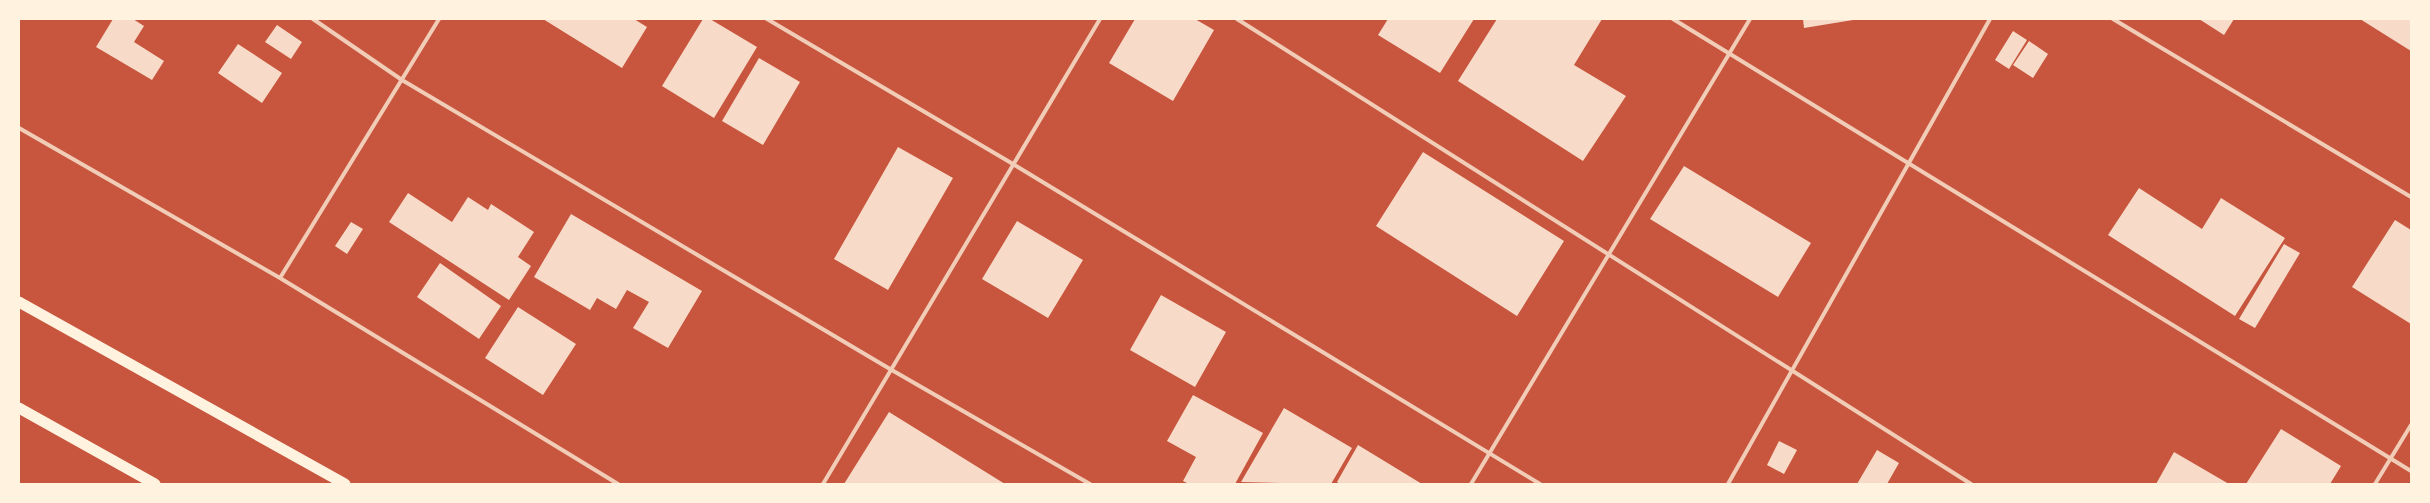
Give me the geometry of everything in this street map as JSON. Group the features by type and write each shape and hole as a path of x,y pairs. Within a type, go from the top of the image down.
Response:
{"highway":[{"path":"19,302 345,484"},
{"path":"19,408 155,484"}],"street":[{"path":"313,19 402,80 890,369 1090,484"},
{"path":"280,278 439,19"},
{"path":"767,19 1013,164 1540,484"},
{"path":"823,484 890,369 1100,19"},
{"path":"1237,19 1971,484"},
{"path":"1673,19 2411,471"},
{"path":"1471,484 1750,19"},
{"path":"1728,484 1910,164 1990,19"},
{"path":"2113,19 2411,197"},
{"path":"19,128 280,278 618,484"},
{"path":"2375,484 2411,425"}],"building":[{"path":"113,19 133,19 144,26 134,42 164,61 152,80 96,47"},
{"path":"543,19 634,19 647,27 622,68"},
{"path":"703,19 710,19 757,47 714,118 662,86"},
{"path":"1135,19 1195,19 1214,30 1173,101 1109,63"},
{"path":"1388,19 1474,19 1440,73 1378,35"},
{"path":"1497,19 1602,19 1574,65 1626,96 1583,161 1458,81"},
{"path":"1803,19 1853,19 1853,20 1804,28"},
{"path":"2199,19 2234,19 2224,35"},
{"path":"2360,19 2411,19 2411,51"},
{"path":"277,25 302,42 291,59 265,42"},
{"path":"2013,31 2027,40 2009,69 1995,60"},
{"path":"2029,41 2048,54 2033,78 2013,65"},
{"path":"238,44 282,73 262,103 218,73"},
{"path":"759,58 800,82 763,145 722,121"},
{"path":"898,147 953,178 888,290 834,259"},
{"path":"1423,152 1564,241 1517,316 1376,226"},
{"path":"1684,166 1811,243 1778,297 1650,219"},
{"path":"2139,188 2202,229 2221,198 2285,238 2235,316 2108,235"},
{"path":"408,193 452,222 468,197 488,210 491,204 534,232 518,257 531,266 509,300 389,222"},
{"path":"571,214 702,291 668,348 633,328 649,302 627,290 616,309 597,298 590,310 534,277"},
{"path":"2395,220 2411,230 2411,324 2352,287"},
{"path":"1017,221 1083,260 1048,318 982,279"},
{"path":"351,222 363,229 347,254 335,246"},
{"path":"2284,244 2300,253 2255,328 2239,319"},
{"path":"440,263 501,306 479,339 417,297"},
{"path":"1161,295 1226,332 1195,387 1130,350"},
{"path":"518,307 576,344 543,395 485,358"},
{"path":"1193,395 1263,433 1235,484 1189,484 1183,481 1196,457 1167,441"},
{"path":"1284,408 1352,448 1331,484 1241,482"},
{"path":"889,412 1005,484 844,484"},
{"path":"2281,429 2341,466 2330,484 2246,484"},
{"path":"1779,441 1797,450 1784,474 1767,465"},
{"path":"1358,445 1422,484 1340,484 1337,482"},
{"path":"1877,450 1899,463 1887,484 1857,484"},
{"path":"2174,452 2229,484 2156,484"}]}
